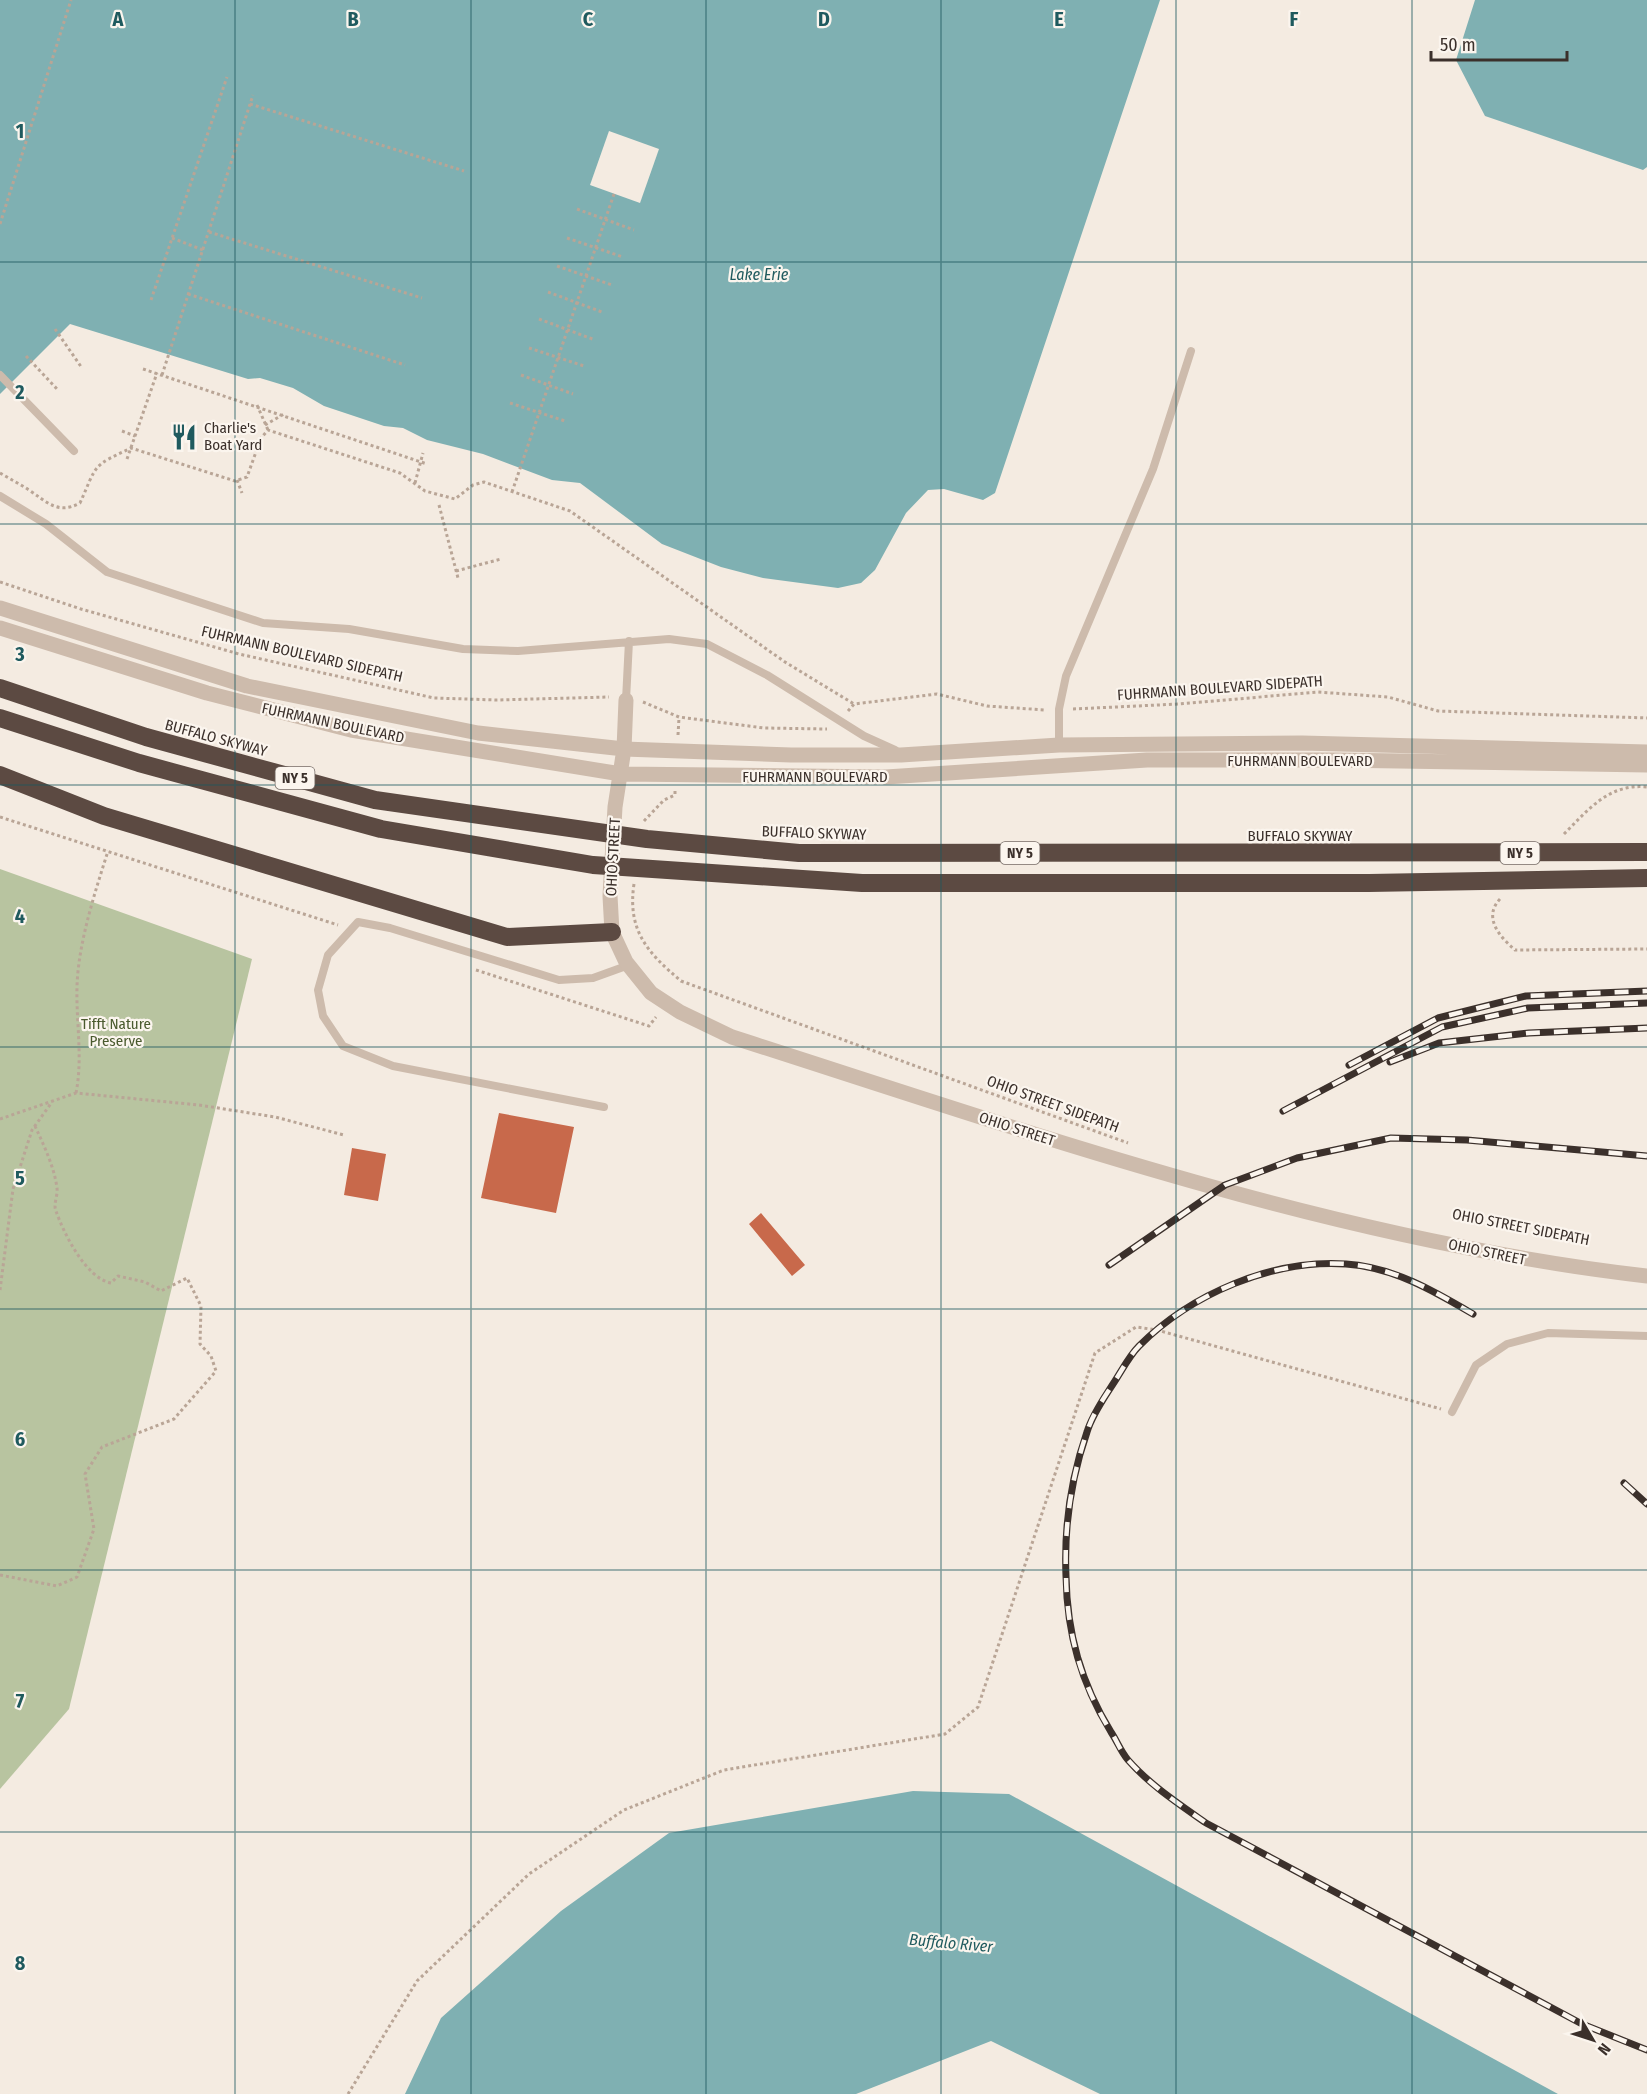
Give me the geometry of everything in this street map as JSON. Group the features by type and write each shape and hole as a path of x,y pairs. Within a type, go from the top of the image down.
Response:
{"highway":[{"name":"BUFFALO SKYWAY","path":"0,688 146,737 375,800 597,834 644,836 800,853 1394,855 1646,852"},
{"name":"NY 5","path":"0,718 139,763 381,829 639,874 861,883 1369,884 1647,878"},
{"path":"0,775 104,816 507,937 612,932"}],"street":[{"name":"FUHRMANN BOULEVARD","path":"0,608 247,686 478,733 624,750 781,755 910,755 1059,745 1302,743 1647,752"},
{"name":"FUHRMANN BOULEVARD","path":"0,628 207,693 351,730 621,774 886,777 1147,760 1647,765"},
{"name":"OHIO STREET","path":"626,700 624,750 615,807 610,896 612,932 629,965 651,993 680,1012 732,1037 1107,1158 1335,1220 1531,1261 1647,1276"},
{"path":"1059,745 1059,766"}],"lane":[{"path":"1059,745 1059,709 1066,676 1153,469 1191,351"},
{"path":"0,375 74,451"},
{"path":"0,496 46,524 106,572 263,623 349,629 463,649 518,651 669,639 707,644 767,675 864,736 888,749 910,755"},
{"path":"626,700 629,641"},
{"path":"604,1107 393,1066 342,1046 323,1016 318,990 328,954 358,922 390,928 559,980 593,978 629,965"},
{"path":"1452,1412 1476,1365 1507,1344 1548,1333 1647,1336"}],"path":[{"path":"0,224 71,0"},
{"path":"151,300 228,77"},
{"path":"162,375 254,95"},
{"path":"250,104 464,171"},
{"path":"512,492 614,194"},
{"path":"577,209 634,230"},
{"path":"209,232 422,298"},
{"path":"172,238 203,250"},
{"path":"567,238 623,257"},
{"path":"557,266 612,285"},
{"path":"548,292 602,312"},
{"path":"188,294 405,365"},
{"path":"539,319 595,340"},
{"path":"55,329 82,368"},
{"path":"529,348 584,366"},
{"path":"26,356 57,389"},
{"path":"143,369 284,414 427,464"},
{"path":"127,459 157,373"},
{"path":"521,375 573,394"},
{"path":"510,403 565,421"},
{"path":"257,405 268,430"},
{"path":"266,425 284,414"},
{"path":"0,473 31,491 51,507 72,508 80,503 87,481 101,461 131,448 237,480 247,477 261,438 268,430"},
{"path":"268,430 400,473 424,491 455,499 473,485 484,482 570,511 785,662 854,704 937,694 987,706 1045,710"},
{"path":"122,431 135,436"},
{"path":"415,483 423,453"},
{"path":"237,480 242,493"},
{"path":"439,505 458,578"},
{"path":"456,571 501,559"},
{"name":"FUHRMANN BOULEVARD SIDEPATH","path":"0,582 81,609 239,654 434,698 497,700 607,697"},
{"name":"FUHRMANN BOULEVARD SIDEPATH","path":"1080,708 1222,701 1318,692 1388,697 1437,711 1647,718"},
{"path":"642,702 679,717 764,728 820,730 833,727"},
{"path":"844,716 854,704"},
{"path":"678,741 679,717"},
{"path":"644,836 644,821 655,808 675,793"},
{"path":"0,817 339,926"},
{"path":"76,1093 79,1076 77,985 92,901 108,852"},
{"name":"OHIO STREET SIDEPATH","path":"639,874 632,901 638,935 659,962 681,981 1139,1147"},
{"path":"472,969 649,1026 651,1023"},
{"path":"678,986 681,981"},
{"path":"0,1119 76,1093 199,1105 275,1117 344,1135"},
{"path":"0,1290 13,1189 35,1126 53,1100"},
{"path":"0,1575 57,1586 77,1577 94,1529 85,1474 102,1448 174,1419 216,1371 211,1356 200,1344 201,1306 187,1278 161,1291 145,1282 118,1276 111,1282 100,1281 87,1269 54,1209 57,1191 54,1171 35,1126"},
{"path":"348,2094 417,1981 529,1874 624,1810 724,1770 945,1734 978,1707 1095,1353 1136,1327 1157,1330 1452,1412"}],"green space":[{"name":"Tifft Nature Preserve","path":"0,869 252,959 69,1709 0,1789"}],"water":[{"name":"Lake Erie","path":"0,0 1160,0 995,493 983,500 944,489 928,490 906,513 875,570 861,583 838,588 763,578 721,567 662,544 580,483 552,480 483,454 427,440 403,428 384,426 324,406 293,388 260,378 248,379 70,324 0,394"},
{"path":"1475,0 1647,0 1647,167 1643,170 1485,116 1456,60"},
{"name":"Buffalo River","path":"913,1791 1009,1794 1558,2094 1100,2094 991,2041 856,2094 405,2094 441,2018 561,1911 669,1833"}],"pier":[{"path":"609,131 659,149 640,203 590,185"}],"building":[{"path":"499,1113 574,1127 556,1213 481,1198"},
{"path":"352,1148 386,1154 378,1201 344,1195"},
{"path":"761,1213 805,1265 792,1276 749,1224"}],"railway":[{"path":"1349,1065 1438,1018 1526,996 1647,991"},
{"path":"1283,1111 1442,1027 1528,1008 1647,1003"},
{"path":"1390,1062 1439,1043 1529,1033 1647,1028"},
{"path":"1109,1265 1225,1185 1297,1158 1391,1138 1467,1140 1647,1156"},
{"path":"1473,1314 1397,1275 1363,1266 1318,1264 1290,1267 1234,1284 1208,1296 1160,1327 1139,1346 1125,1364 1095,1413 1081,1449 1070,1503 1066,1540 1067,1597 1073,1638 1091,1695 1123,1754 1146,1778 1175,1801 1206,1823 1582,2024 1647,2050"},
{"path":"1624,1483 1647,1504"}],"place":[{"name":"Charlie's Boat Yard","path":"184,437"}]}
